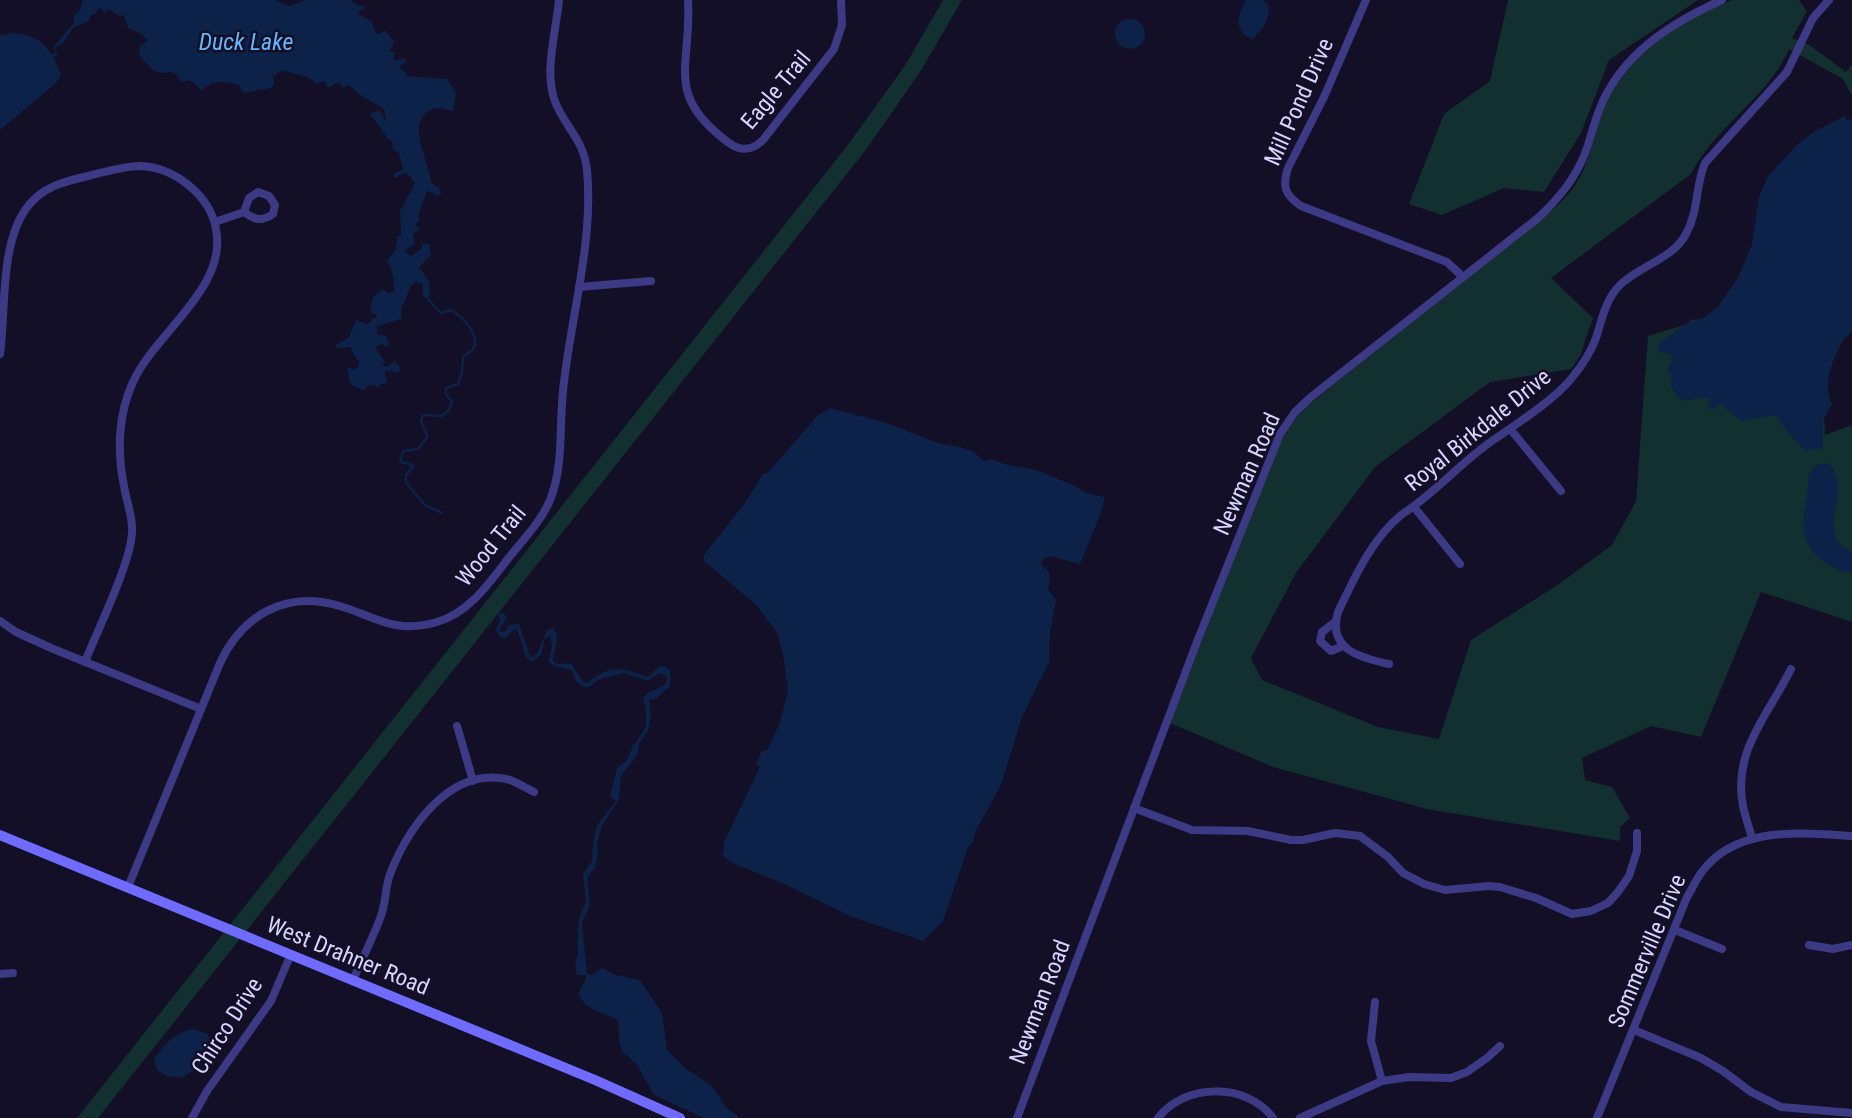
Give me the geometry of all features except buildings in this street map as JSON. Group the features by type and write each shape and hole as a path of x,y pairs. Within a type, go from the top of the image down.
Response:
{"street":[{"name":"Wood Trail","path":"128,887 223,656 234,636 260,614 295,601 332,604 391,625 415,626 438,622 463,610 485,588 538,520 551,497 558,464 563,390 579,287 587,208 587,169 580,141 556,105 551,85 550,68 559,0"},
{"name":"Eagle Trail","path":"688,0 684,79 689,100 712,130 733,146 746,149 763,140 829,57 842,25 841,0"},
{"name":"Mill Pond Drive","path":"1366,0 1324,97 1288,169 1284,190 1287,197 1301,206 1447,262 1463,277"},
{"name":"Newman Road","path":"1017,1118 1134,808 1280,435 1295,412 1311,397 1538,218 1569,185 1586,151 1607,93 1625,67 1657,37 1687,16 1722,0"},
{"name":"Royal Birkdale Drive","path":"1389,664 1371,661 1343,646 1331,651 1320,641 1322,632 1335,622 1370,550 1392,523 1492,441 1511,430 1561,390 1575,374 1595,341 1612,294 1637,271 1662,258 1681,242 1693,219 1699,180 1705,163 1787,72 1803,35 1829,0"},
{"path":"0,354 5,247 23,212 34,198 46,189 67,180 138,166 167,171 200,195 215,222 217,250 207,280 152,349 132,385 123,414 119,449 133,529 128,555 85,662"},
{"path":"215,222 244,212"},
{"path":"579,287 651,281"},
{"path":"1511,430 1561,491"},
{"path":"1414,507 1460,564"},
{"path":"0,621 16,632 201,709"},
{"path":"1335,622 1336,632 1343,646"},
{"path":"1752,838 1743,805 1743,763 1754,735 1791,669"},
{"path":"457,726 473,781"},
{"path":"353,980 381,916 390,874 420,819 437,801 454,789 473,781 509,780 534,792"},
{"path":"1134,808 1192,830 1248,831 1291,840 1335,833 1360,836 1388,857 1403,873 1424,884 1445,890 1500,887 1536,898 1572,914 1591,911 1608,903 1618,892 1629,876 1637,851 1637,833"},
{"name":"West Drahner Road","path":"0,835 595,1080 680,1118"},
{"name":"Sommerville Drive","path":"1597,1118 1687,897 1702,872 1719,855 1752,838 1764,835 1852,835"},
{"path":"1675,930 1723,949"},
{"path":"1808,945 1833,949 1852,945"},
{"name":"Chirco Drive","path":"192,1118 207,1091 271,1000 292,954"},
{"path":"0,974 13,973"},
{"path":"1375,1002 1371,1041 1382,1081"},
{"path":"1634,1030 1701,1058 1751,1092 1781,1107 1852,1113"},
{"path":"1300,1118 1382,1081 1409,1077 1451,1078 1467,1072 1500,1046"},
{"path":"1158,1118 1185,1097 1208,1091 1227,1091 1250,1099 1273,1118"}],"green space":[{"path":"943,0 962,0 920,72 865,151 98,1118 77,1118 847,146 906,64"},
{"path":"1508,0 1698,0 1609,60 1581,133 1544,192 1504,188 1442,215 1409,204 1444,114 1490,81"},
{"path":"1732,0 1799,0 1807,11 1792,38 1808,44 1846,72 1852,64 1852,96 1843,79 1789,49 1768,83 1713,141 1691,174 1551,278 1593,318 1580,356 1571,369 1490,382 1375,467 1296,573 1251,658 1262,680 1378,727 1439,739 1471,640 1559,584 1612,545 1636,501 1648,336 1702,319 1718,307 1739,276 1752,245 1759,198 1767,178 1797,145 1814,132 1845,116 1847,121 1852,117 1852,331 1842,342 1831,366 1828,390 1832,404 1824,417 1825,435 1852,425 1852,622 1761,592 1701,737 1651,726 1582,758 1585,780 1612,787 1630,818 1620,827 1620,841 1427,809 1273,767 1170,723 1274,456 1285,433 1301,411 1560,203 1574,188 1582,173 1606,102 1631,63 1654,42 1680,25"}],"water":[{"name":"Duck Lake","path":"83,0 275,0 289,6 306,0 351,0 364,6 365,10 360,10 358,14 371,21 376,33 380,34 385,30 394,42 390,51 395,53 395,61 403,58 406,60 400,69 407,72 406,76 447,79 456,93 453,110 431,110 421,120 419,128 431,183 438,187 441,194 436,196 430,191 427,192 419,213 419,221 415,224 420,230 413,234 415,243 405,251 411,256 421,249 423,243 429,244 431,255 419,267 429,281 430,296 425,298 422,293 423,284 416,282 402,305 401,319 377,326 377,334 386,336 389,345 375,347 385,362 382,365 387,367 395,361 400,368 399,372 386,371 388,383 380,384 379,388 368,386 365,391 351,385 347,369 349,367 353,370 359,366 359,361 351,347 335,348 349,337 356,320 367,324 377,318 370,309 373,297 383,289 388,293 395,291 392,271 387,261 396,249 397,237 401,235 400,211 415,183 407,173 394,177 395,173 403,170 399,153 393,149 392,141 370,114 379,110 386,121 384,109 349,85 344,88 336,83 328,88 324,81 316,83 308,77 281,70 277,75 273,75 274,84 271,88 243,93 239,85 220,82 211,84 202,91 191,82 181,82 172,72 161,73 151,68 139,55 140,47 148,40 128,28 124,15 119,16 109,9 105,13 100,7 90,16 90,20 73,28 63,43 55,48 55,54 54,46 74,23 74,16 80,10"},
{"path":"1246,0 1262,0 1268,4 1265,24 1252,39 1242,32 1238,22"},
{"path":"1130,19 1140,24 1145,34 1140,44 1130,49 1120,44 1115,34 1120,24"},
{"path":"13,33 31,37 44,45 61,75 56,83 0,130 0,35"},
{"path":"1845,116 1847,121 1852,117 1852,331 1842,342 1831,366 1828,390 1832,404 1823,420 1822,449 1811,449 1807,452 1788,433 1776,415 1741,421 1722,403 1709,409 1707,404 1711,399 1707,397 1682,401 1672,390 1672,375 1667,370 1673,358 1660,352 1658,346 1689,322 1703,319 1718,307 1739,276 1752,245 1759,198 1767,178 1797,145 1814,132"},
{"path":"830,408 887,423 938,443 973,451 984,461 992,459 1036,470 1086,493 1105,497 1080,564 1050,556 1043,559 1041,565 1050,575 1048,589 1056,600 1050,634 1049,662 1022,717 1001,785 968,847 943,921 923,941 852,917 780,882 732,863 723,856 724,842 760,767 756,763 762,751 767,750 780,723 788,690 777,632 755,604 704,561 703,556 744,504 764,473 768,473 817,416"},
{"path":"1828,463 1838,482 1835,533 1841,545 1852,552 1852,573 1836,569 1822,560 1812,551 1804,532 1809,474 1817,466"},
{"path":"503,613 508,617 500,632 506,631 509,625 519,624 530,656 533,657 538,652 547,630 553,628 557,640 553,661 558,664 571,663 583,682 587,683 604,672 617,669 648,677 659,666 670,671 670,686 656,699 649,700 651,715 648,731 639,744 638,754 621,776 619,799 602,826 597,842 595,868 587,877 590,905 582,923 587,974 592,975 602,968 616,975 640,980 662,1013 667,1050 685,1068 712,1086 726,1107 740,1118 704,1118 654,1095 637,1065 622,1051 618,1020 590,1008 578,994 586,979 586,975 577,975 575,964 578,955 578,926 586,902 583,874 592,861 597,825 616,801 610,795 617,768 626,761 646,727 643,698 664,685 667,677 661,673 647,681 624,673 584,687 577,682 571,670 548,662 552,647 550,635 545,638 541,655 532,662 526,657 517,629 506,638 501,637 496,631 500,619 498,614"},
{"path":"193,1029 208,1034 209,1041 209,1048 198,1066 181,1078 167,1076 157,1070 154,1060 162,1049 176,1036"}],"waterway":[{"path":"50,56 56,55"},
{"path":"427,298 441,313 451,310 460,317 469,326 475,344 463,357 458,384 446,388 446,394 452,402 449,410 442,416 423,415 421,421 427,437 418,449 403,451 400,462 413,465 406,476 406,483 425,505 442,513"}]}
